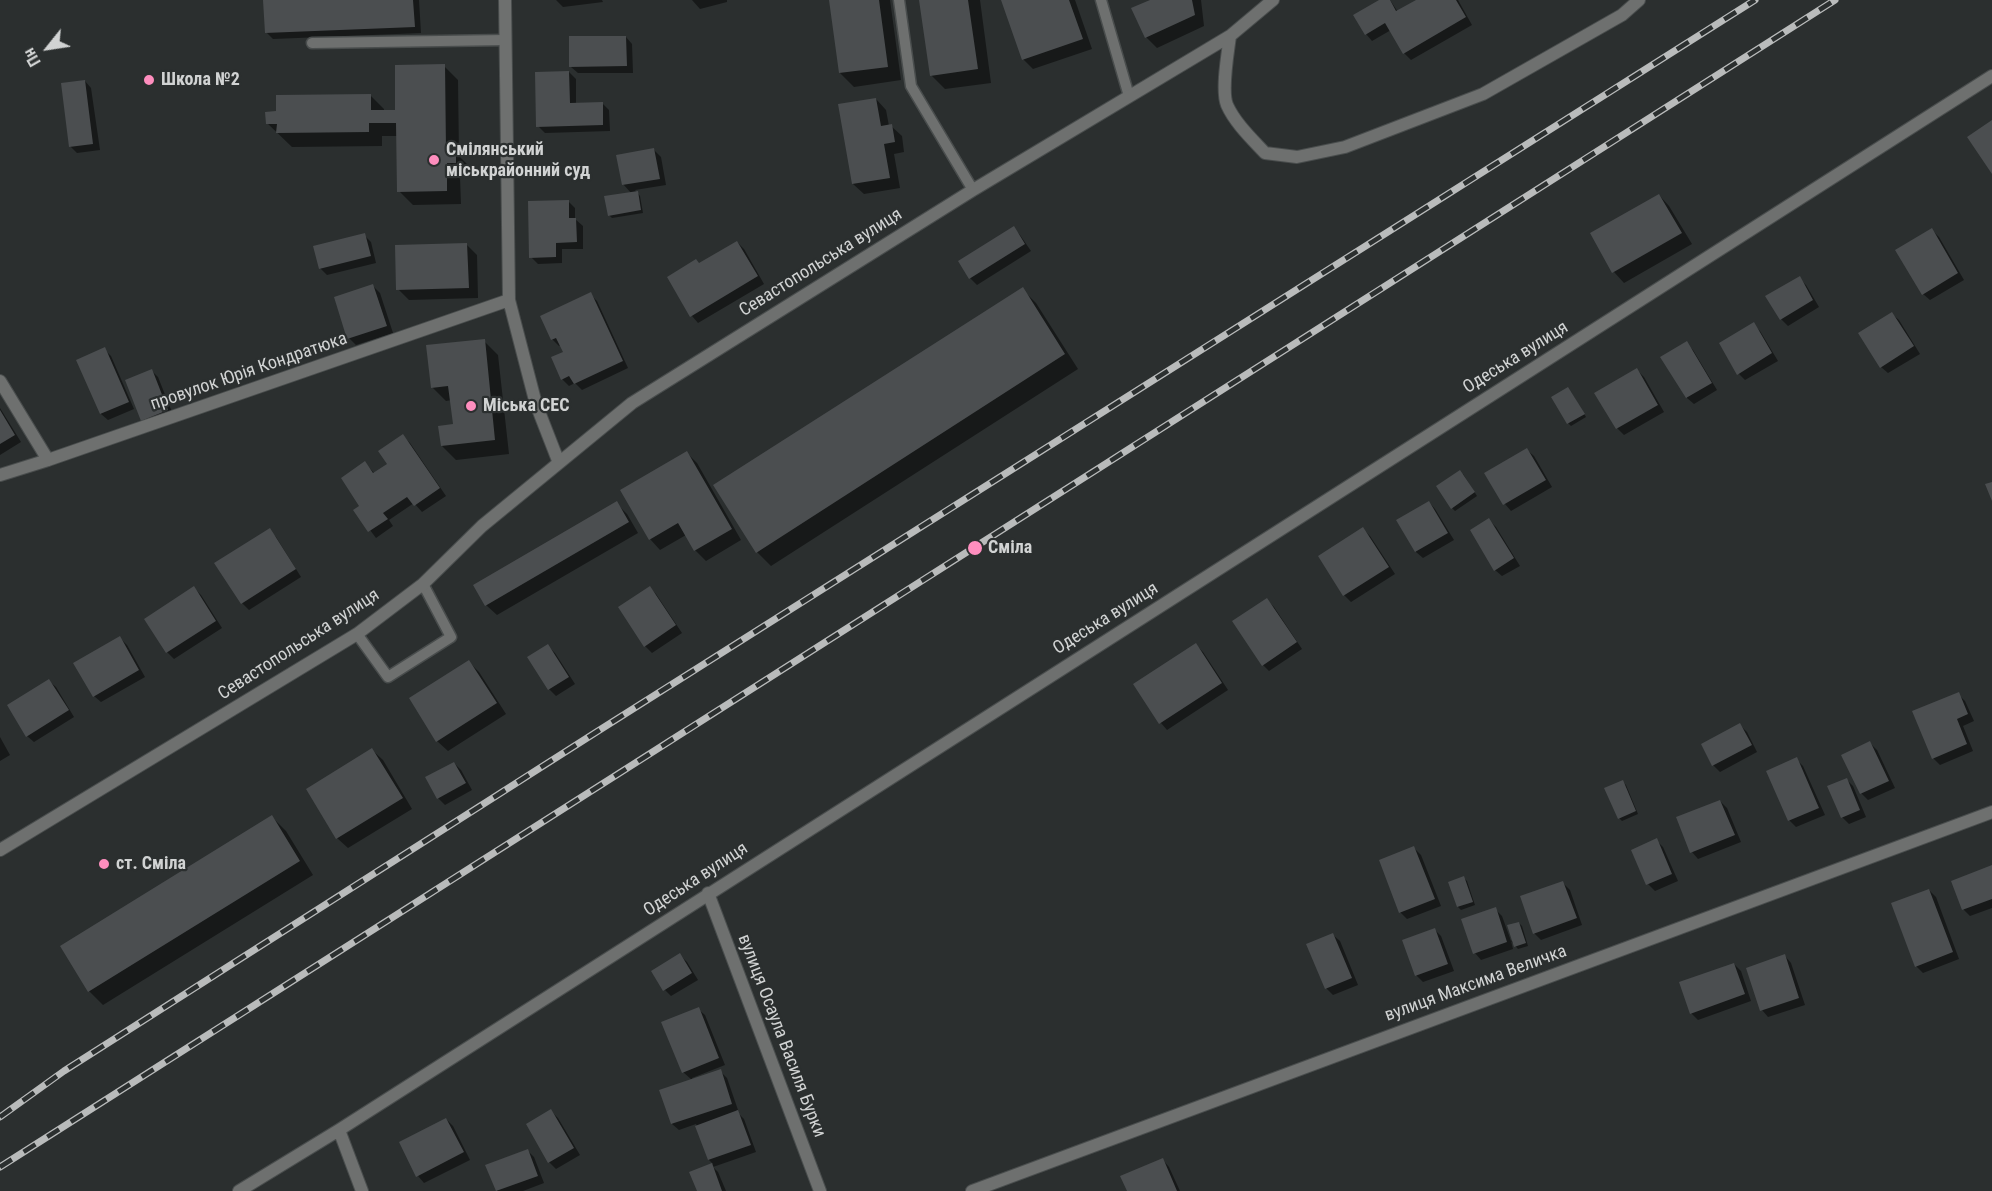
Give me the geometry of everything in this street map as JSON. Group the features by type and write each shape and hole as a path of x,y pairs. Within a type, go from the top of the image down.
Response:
{"street":[{"path":"505,0 508,300 536,404 559,463"},
{"name":"Севастопольська вулиця","path":"0,850 357,634 423,584 482,526 632,403 973,190 1230,36 1273,0"},
{"path":"1230,36 1225,76 1226,104 1244,130 1265,153 1297,157 1346,147 1483,94 1622,15 1638,0"},
{"name":"Одеська вулиця","path":"239,1191 339,1130 1992,76"},
{"name":"провулок Юрія Кондратюка","path":"0,475 508,300"},
{"path":"0,381 48,460"},
{"name":"вулиця Максима Величка","path":"972,1191 1992,812"},
{"name":"вулиця Осаула Василя Бурки","path":"708,893 820,1191"},
{"path":"339,1130 362,1191"}],"lane":[{"path":"899,0 911,86 973,190"},
{"path":"1101,0 1129,96"},
{"path":"312,43 505,40"},
{"path":"357,634 388,677 451,637 423,584"}],"building":[{"path":"263,0 413,0 415,27 265,33"},
{"path":"829,0 879,0 888,67 839,73"},
{"path":"919,0 968,0 978,69 930,76"},
{"path":"1001,0 1069,0 1083,39 1022,60"},
{"path":"1150,0 1192,0 1195,15 1145,38 1131,8"},
{"path":"1379,0 1390,0 1396,11 1416,0 1456,0 1466,17 1403,54 1385,23 1365,35 1353,15"},
{"path":"569,36 626,36 627,66 569,67"},
{"path":"445,64 446,151 456,151 456,163 447,163 447,191 397,192 396,123 369,123 369,132 276,133 277,124 266,124 265,112 276,111 276,95 371,94 371,110 395,110 395,65"},
{"path":"569,71 570,103 603,102 603,125 536,127 535,72"},
{"path":"85,80 93,144 69,147 61,83"},
{"path":"876,98 881,126 892,124 895,142 884,144 890,178 852,184 838,104"},
{"path":"1992,120 1992,174 1967,137"},
{"path":"654,148 660,179 622,185 616,155"},
{"path":"638,191 641,210 608,216 604,196"},
{"path":"1659,194 1682,233 1612,273 1590,233"},
{"path":"569,200 569,218 576,218 577,242 556,243 556,257 529,258 528,201"},
{"path":"1014,226 1025,244 969,279 958,261"},
{"path":"1932,228 1958,273 1922,295 1895,250"},
{"path":"365,233 371,256 319,269 313,246"},
{"path":"737,241 758,276 690,317 667,277 696,259 699,263"},
{"path":"467,243 469,288 396,290 395,245"},
{"path":"1800,276 1813,300 1780,320 1765,296"},
{"path":"373,284 387,326 347,339 334,297"},
{"path":"1023,287 1065,354 756,553 713,485"},
{"path":"591,292 623,361 574,384 569,376 561,380 551,357 563,352 556,338 551,340 540,316"},
{"path":"1892,312 1914,346 1880,368 1858,333"},
{"path":"1754,322 1772,353 1737,375 1719,343"},
{"name":"Міська СЕС","path":"485,339 495,440 441,446 438,426 453,424 448,386 431,388 426,345"},
{"path":"1687,341 1712,383 1686,398 1660,357"},
{"path":"105,347 129,402 100,414 76,360"},
{"path":"1637,368 1658,405 1616,429 1594,393"},
{"path":"152,369 168,410 141,421 125,380"},
{"path":"1568,387 1585,414 1567,424 1551,397"},
{"path":"0,410 15,435 0,444"},
{"path":"403,434 440,488 414,506 407,497 383,513 388,519 368,532 353,510 359,506 341,478 365,461 373,473 387,464 378,451"},
{"path":"1527,448 1546,480 1503,505 1484,473"},
{"path":"687,451 732,529 694,551 678,523 649,540 620,490"},
{"path":"1460,470 1475,492 1451,509 1436,486"},
{"path":"1992,482 1992,501 1985,484"},
{"path":"617,501 629,522 485,606 473,585"},
{"path":"1429,501 1448,533 1415,552 1396,520"},
{"path":"1489,518 1514,558 1494,571 1470,530"},
{"path":"1363,527 1389,567 1343,596 1318,556"},
{"path":"270,528 296,569 241,604 214,563"},
{"path":"194,586 216,621 166,653 144,619"},
{"path":"650,586 676,625 644,647 618,607"},
{"path":"1267,598 1297,642 1262,666 1232,621"},
{"path":"120,636 139,670 93,697 73,663"},
{"path":"1196,643 1222,683 1159,724 1133,684"},
{"path":"548,644 569,677 548,690 527,657"},
{"path":"469,660 497,703 436,742 409,698"},
{"path":"49,679 69,710 26,737 7,705"},
{"path":"1959,692 1968,714 1957,719 1967,744 1932,759 1912,711"},
{"path":"1740,723 1752,745 1712,766 1701,744"},
{"path":"1870,741 1889,781 1860,794 1841,755"},
{"path":"372,748 403,798 336,839 306,789"},
{"path":"1797,757 1819,808 1788,821 1766,771"},
{"path":"454,762 466,783 437,799 425,777"},
{"path":"1847,778 1860,810 1841,818 1827,786"},
{"path":"1623,780 1636,811 1618,819 1604,788"},
{"path":"1720,800 1735,835 1690,853 1676,817"},
{"path":"272,815 300,861 88,992 60,946"},
{"path":"1657,838 1672,874 1646,885 1631,850"},
{"path":"1414,846 1435,899 1399,913 1379,860"},
{"path":"1992,865 1992,899 1962,910 1951,881"},
{"path":"1464,876 1473,902 1457,907 1448,882"},
{"path":"1563,881 1577,918 1533,934 1520,896"},
{"path":"1929,889 1953,952 1915,967 1891,903"},
{"path":"1496,907 1507,942 1473,954 1461,919"},
{"path":"1519,922 1526,943 1514,947 1507,925"},
{"path":"1435,928 1448,964 1415,976 1402,940"},
{"path":"1333,933 1352,978 1325,989 1306,944"},
{"path":"680,953 692,973 663,991 651,971"},
{"path":"1785,954 1799,998 1760,1011 1746,968"},
{"path":"1734,963 1745,994 1690,1014 1679,982"},
{"path":"699,1007 719,1058 682,1073 661,1022"},
{"path":"721,1069 732,1104 671,1124 659,1090"},
{"path":"551,1109 574,1148 548,1163 526,1124"},
{"path":"738,1110 751,1145 708,1160 695,1126"},
{"path":"446,1118 464,1152 416,1177 399,1142"},
{"path":"528,1149 538,1176 496,1191 485,1165"},
{"path":"1163,1158 1177,1191 1127,1191 1120,1176"},
{"path":"712,1163 722,1191 697,1191 689,1172"}],"railway":[{"path":"0,1117 64,1071 598,731 1755,0"},
{"path":"0,1167 1835,0"}],"place":[{"name":"Школа №2","path":"149,80"},
{"name":"Смілянський міськрайонний суд","path":"434,160"},
{"name":"Міська СЕС","path":"471,406"},
{"name":"Сміла","path":"975,548"},
{"name":"ст. Сміла","path":"104,864"}]}
